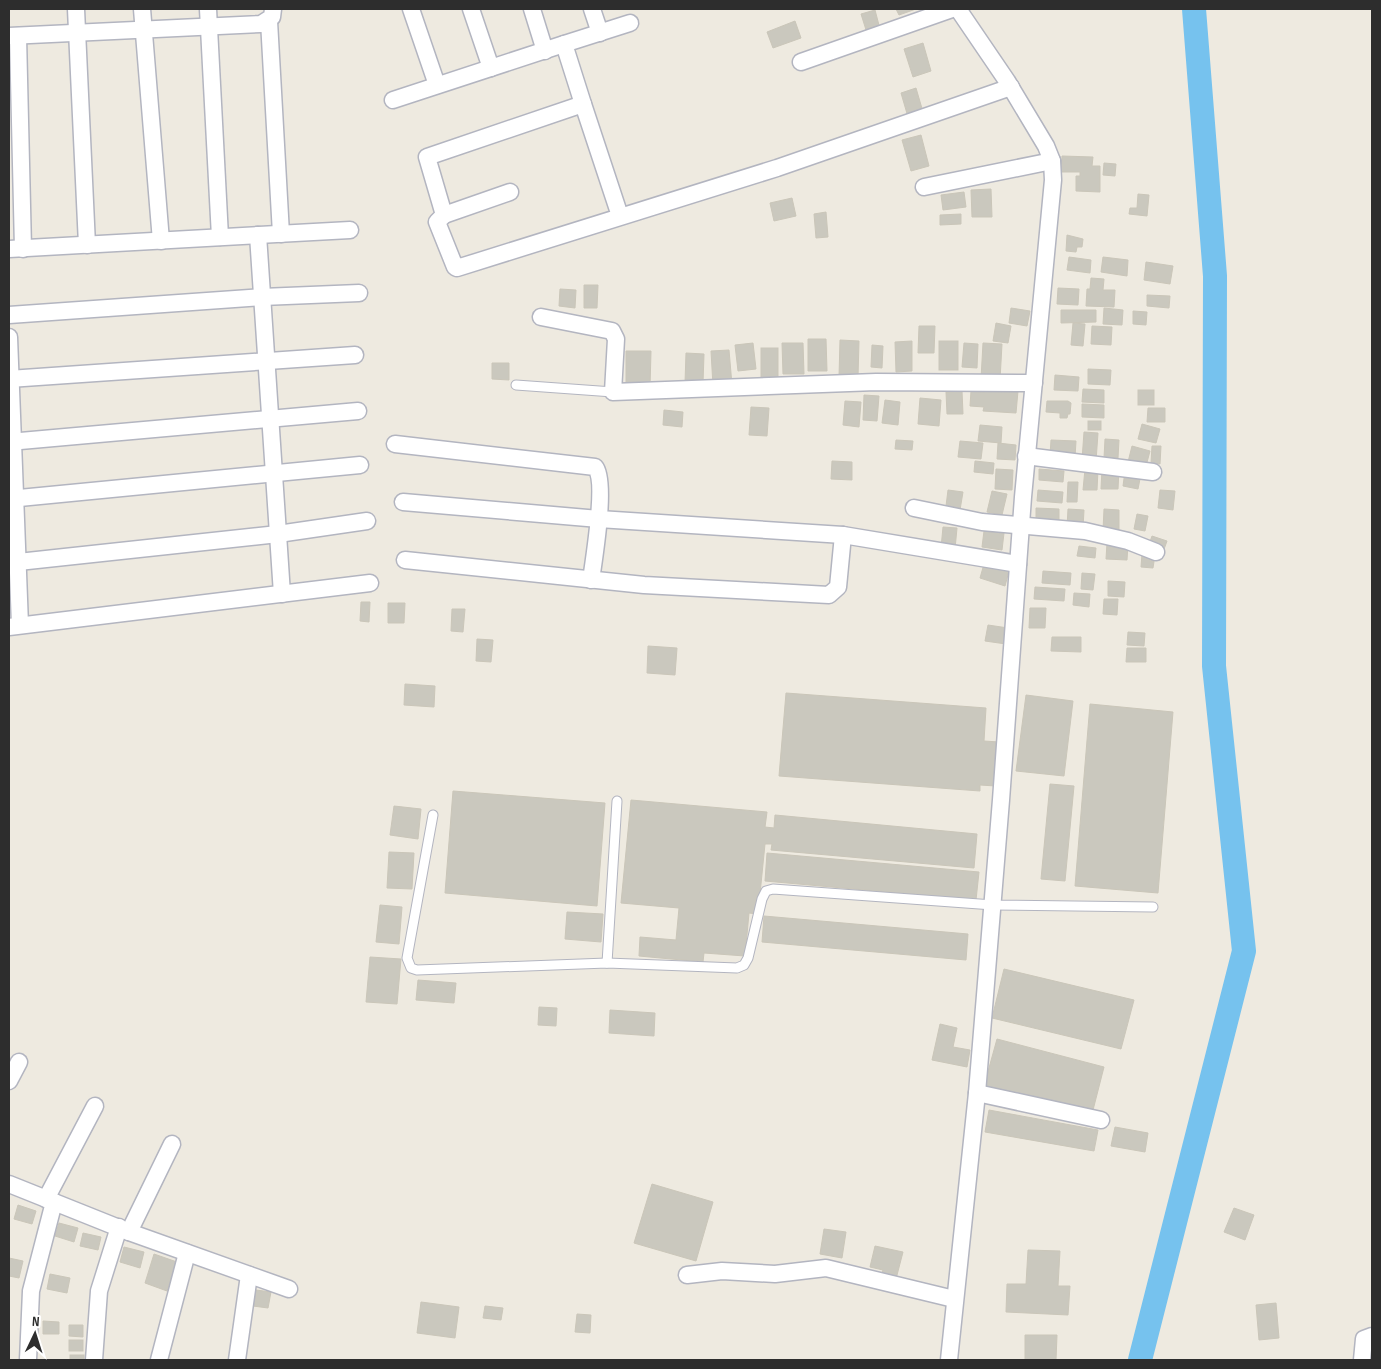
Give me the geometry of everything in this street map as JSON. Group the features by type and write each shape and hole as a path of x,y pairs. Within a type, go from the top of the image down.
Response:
{"street":[{"path":"76,9 87,245"},
{"path":"142,9 142,30 161,240"},
{"path":"208,9 220,237"},
{"path":"411,9 437,86"},
{"path":"471,9 491,68"},
{"path":"532,9 545,50"},
{"path":"592,9 600,33"},
{"path":"801,62 952,9"},
{"path":"949,1360 977,1093 993,905 1026,456 1053,180 1052,161 1046,146 1011,87 958,9"},
{"path":"271,15 261,24 14,36 16,249 350,230"},
{"path":"271,15 281,234"},
{"path":"393,100 630,23"},
{"path":"564,44 620,216"},
{"path":"510,192 444,215 436,220 457,268 777,168 1011,87"},
{"path":"444,215 428,156 583,104"},
{"path":"924,188 1052,161"},
{"path":"258,235 282,594"},
{"path":"9,314 262,297 359,293"},
{"path":"541,317 612,331 616,339 613,392 876,382 1034,383"},
{"path":"9,337 15,626 370,583"},
{"path":"10,379 354,355"},
{"path":"11,442 358,411"},
{"path":"395,444 590,464 598,471 599,476 599,519 592,580"},
{"path":"1026,456 1153,472"},
{"path":"12,499 360,465"},
{"path":"403,502 599,519 843,535 1018,564"},
{"path":"914,508 982,522 1085,530 1111,536 1156,552"},
{"path":"13,562 278,534 367,521"},
{"path":"405,560 644,585 829,595 838,588 843,535"},
{"path":"9,1081 19,1062"},
{"path":"977,1093 1101,1120"},
{"path":"28,1360 31,1291 50,1201 95,1106"},
{"path":"94,1360 99,1291 124,1229 172,1144"},
{"path":"9,1184 187,1253 289,1289"},
{"path":"159,1360 187,1253"},
{"path":"687,1276 722,1271 774,1274 826,1268 954,1299"},
{"path":"237,1360 250,1275"},
{"path":"1362,1360 1364,1339 1372,1336"}],"lane":[{"path":"516,385 613,392"},
{"path":"607,963 617,801"},
{"path":"432,815 407,958 410,968 417,970 607,963 737,968 744,965 748,958 762,899 766,891 773,889 993,905 1153,907"}],"building":[{"path":"896,9 916,9 899,15"},
{"path":"875,10 880,29 867,33 861,14"},
{"path":"795,21 801,38 773,48 767,32"},
{"path":"923,43 931,71 913,77 904,49"},
{"path":"916,88 923,112 908,117 901,93"},
{"path":"921,135 929,166 911,171 902,140"},
{"path":"1062,156 1093,157 1092,166 1100,166 1100,192 1076,191 1076,176 1080,176 1080,172 1061,172"},
{"path":"1104,163 1116,164 1115,176 1103,175"},
{"path":"991,189 992,217 972,217 971,190"},
{"path":"964,192 966,207 943,210 941,195"},
{"path":"1138,194 1149,195 1147,216 1129,214 1130,208 1137,208"},
{"path":"792,198 796,216 774,221 770,203"},
{"path":"826,212 828,237 816,238 814,214"},
{"path":"961,214 961,224 940,225 940,215"},
{"path":"1067,235 1083,239 1082,247 1077,247 1076,252 1066,251"},
{"path":"1069,257 1091,260 1090,273 1067,270"},
{"path":"1103,257 1128,260 1127,276 1101,272"},
{"path":"1146,262 1173,266 1170,284 1144,280"},
{"path":"1091,278 1104,279 1103,290 1115,290 1114,307 1086,306 1087,289 1090,289"},
{"path":"584,285 598,285 597,308 584,308"},
{"path":"1058,288 1079,289 1078,305 1057,304"},
{"path":"560,289 576,290 575,308 559,306"},
{"path":"1147,295 1170,296 1169,308 1147,306"},
{"path":"1011,308 1030,311 1027,326 1009,323"},
{"path":"1104,308 1123,310 1122,325 1103,324"},
{"path":"1061,310 1096,310 1096,322 1061,323"},
{"path":"1133,311 1147,312 1146,325 1133,324"},
{"path":"996,323 1011,326 1008,343 993,341"},
{"path":"1073,323 1085,324 1083,346 1071,345"},
{"path":"919,326 935,326 934,353 918,353"},
{"path":"1092,326 1112,327 1111,345 1091,344"},
{"path":"808,339 826,339 827,371 808,371"},
{"path":"840,340 859,341 858,377 839,377"},
{"path":"912,341 912,371 896,372 895,342"},
{"path":"939,341 958,341 958,370 939,370"},
{"path":"753,343 756,369 738,371 735,345"},
{"path":"782,343 803,343 804,374 783,374"},
{"path":"964,343 978,344 977,368 962,367"},
{"path":"983,343 1002,344 1000,380 981,379"},
{"path":"872,345 883,346 882,368 871,367"},
{"path":"761,348 778,348 778,380 761,380"},
{"path":"729,350 732,385 713,386 711,351"},
{"path":"626,351 651,351 650,387 626,387"},
{"path":"686,353 704,354 703,383 685,383"},
{"path":"492,363 509,363 509,380 492,379"},
{"path":"1088,369 1111,370 1110,385 1088,384"},
{"path":"1055,375 1079,377 1078,391 1054,390"},
{"path":"985,389 1018,391 1016,413 983,411 984,407 970,406 971,391 985,392"},
{"path":"1083,389 1104,390 1104,403 1082,402"},
{"path":"1138,390 1154,390 1154,405 1138,405"},
{"path":"962,391 963,414 947,414 946,392"},
{"path":"864,395 879,396 877,421 863,420"},
{"path":"920,398 941,400 939,426 918,424"},
{"path":"885,400 900,402 898,425 882,423"},
{"path":"845,401 861,402 859,427 843,425"},
{"path":"1047,401 1068,401 1071,403 1070,414 1068,414 1067,418 1060,418 1060,413 1046,412"},
{"path":"1082,404 1104,405 1104,418 1082,417"},
{"path":"751,407 769,408 767,436 749,435"},
{"path":"1148,408 1165,408 1165,422 1147,422"},
{"path":"664,410 683,412 682,427 663,425"},
{"path":"1088,421 1101,421 1101,430 1088,430"},
{"path":"1142,424 1160,429 1156,443 1138,439"},
{"path":"980,425 1002,427 1001,443 978,441"},
{"path":"1084,432 1098,433 1096,461 1082,460"},
{"path":"1105,439 1119,440 1118,458 1104,458"},
{"path":"896,440 913,441 912,450 895,449"},
{"path":"1051,440 1076,441 1075,457 1050,455"},
{"path":"960,441 983,443 981,459 958,457"},
{"path":"998,443 1016,445 1015,460 997,459"},
{"path":"1132,446 1150,451 1145,470 1127,466"},
{"path":"1152,446 1161,446 1160,464 1151,463"},
{"path":"832,461 852,462 852,480 831,479"},
{"path":"975,461 994,463 993,474 974,472"},
{"path":"996,469 1013,470 1012,490 995,489"},
{"path":"1039,469 1064,471 1063,482 1039,480"},
{"path":"1085,469 1098,470 1097,490 1083,490"},
{"path":"1102,469 1119,470 1118,489 1101,489"},
{"path":"1125,471 1141,474 1138,489 1123,486"},
{"path":"1068,482 1078,482 1077,502 1067,502"},
{"path":"948,490 963,492 959,516 945,514"},
{"path":"1038,490 1063,492 1062,503 1037,501"},
{"path":"1160,490 1175,491 1173,510 1158,508"},
{"path":"992,491 1007,494 1002,515 987,512"},
{"path":"1036,508 1059,509 1059,522 1036,521"},
{"path":"1068,509 1084,510 1083,528 1067,527"},
{"path":"1104,509 1119,510 1119,532 1103,531"},
{"path":"1137,514 1148,516 1145,531 1134,529"},
{"path":"943,527 957,528 955,549 941,548"},
{"path":"984,531 1004,533 1002,550 982,547"},
{"path":"1152,536 1167,541 1163,552 1148,547"},
{"path":"1107,543 1128,544 1127,560 1106,559"},
{"path":"1079,546 1096,548 1095,558 1077,556"},
{"path":"1142,554 1155,555 1153,568 1141,567"},
{"path":"984,564 1009,571 1005,586 980,578"},
{"path":"1043,571 1071,573 1070,585 1042,583"},
{"path":"1082,573 1095,574 1093,590 1081,589"},
{"path":"1108,581 1125,582 1124,597 1108,596"},
{"path":"1035,587 1065,589 1064,601 1034,599"},
{"path":"1074,593 1090,594 1089,607 1073,605"},
{"path":"1104,599 1118,599 1117,615 1103,614"},
{"path":"361,602 370,602 369,622 360,621"},
{"path":"388,603 405,603 404,623 388,623"},
{"path":"1030,608 1046,608 1045,628 1029,628"},
{"path":"452,609 465,609 463,632 451,631"},
{"path":"988,625 1008,628 1006,644 985,641"},
{"path":"1128,632 1145,633 1144,646 1127,645"},
{"path":"1052,637 1081,637 1081,652 1051,651"},
{"path":"477,639 493,640 491,662 476,661"},
{"path":"648,646 677,648 675,675 647,673"},
{"path":"1127,648 1146,648 1146,662 1126,662"},
{"path":"405,684 435,686 434,707 404,705"},
{"path":"786,693 986,708 984,741 999,742 996,786 980,785 980,791 779,776"},
{"path":"1026,695 1073,701 1064,776 1016,771"},
{"path":"1090,704 1173,712 1158,893 1075,886"},
{"path":"1050,784 1074,786 1065,881 1041,879"},
{"path":"453,791 605,803 597,906 445,893"},
{"path":"631,800 767,812 765,827 774,828 775,815 977,834 974,868 771,850 772,844 765,844 758,914 749,913 745,956 704,953 703,962 639,956 640,937 676,940 679,908 621,903"},
{"path":"394,806 421,809 418,839 390,835"},
{"path":"389,852 414,853 412,889 387,888"},
{"path":"767,853 979,872 976,900 765,881"},
{"path":"380,905 402,907 399,944 376,942"},
{"path":"567,912 603,914 601,942 565,939"},
{"path":"764,916 968,934 966,960 762,942"},
{"path":"370,957 401,959 397,1004 366,1002"},
{"path":"1004,969 1134,1000 1121,1049 992,1018"},
{"path":"418,980 456,983 454,1003 416,1000"},
{"path":"539,1007 557,1008 556,1026 538,1025"},
{"path":"610,1010 655,1013 654,1036 609,1033"},
{"path":"940,1024 957,1028 953,1047 970,1050 967,1067 932,1060"},
{"path":"997,1039 1104,1067 1092,1114 984,1086"},
{"path":"989,1110 1098,1130 1094,1151 985,1132"},
{"path":"1115,1127 1148,1133 1145,1152 1111,1146"},
{"path":"652,1184 713,1202 696,1261 634,1243"},
{"path":"18,1205 36,1211 32,1224 14,1219"},
{"path":"1234,1208 1254,1215 1245,1240 1224,1232"},
{"path":"59,1223 78,1228 74,1242 55,1236"},
{"path":"824,1229 846,1232 842,1258 820,1254"},
{"path":"83,1233 101,1237 98,1250 80,1246"},
{"path":"875,1246 903,1252 896,1279 881,1275 883,1270 870,1267"},
{"path":"124,1247 144,1252 140,1268 120,1262"},
{"path":"1028,1250 1060,1251 1058,1286 1070,1286 1068,1315 1006,1312 1007,1284 1026,1284"},
{"path":"154,1254 177,1262 167,1291 145,1283"},
{"path":"9,1258 23,1261 19,1278 9,1276"},
{"path":"50,1274 70,1278 67,1293 47,1289"},
{"path":"256,1290 271,1292 268,1308 253,1306"},
{"path":"421,1302 459,1307 455,1338 417,1333"},
{"path":"1276,1303 1279,1338 1259,1340 1256,1305"},
{"path":"485,1306 503,1308 501,1320 483,1318"},
{"path":"577,1314 591,1315 590,1333 575,1332"},
{"path":"43,1321 59,1322 59,1334 43,1334"},
{"path":"69,1325 83,1325 83,1337 69,1336"},
{"path":"1025,1335 1057,1335 1056,1360 1025,1360"},
{"path":"69,1340 83,1340 83,1351 69,1351"},
{"path":"70,1355 84,1355 84,1360 70,1360"}],"waterway":[{"path":"1140,1360 1244,951 1214,666 1215,276 1194,9"}]}
